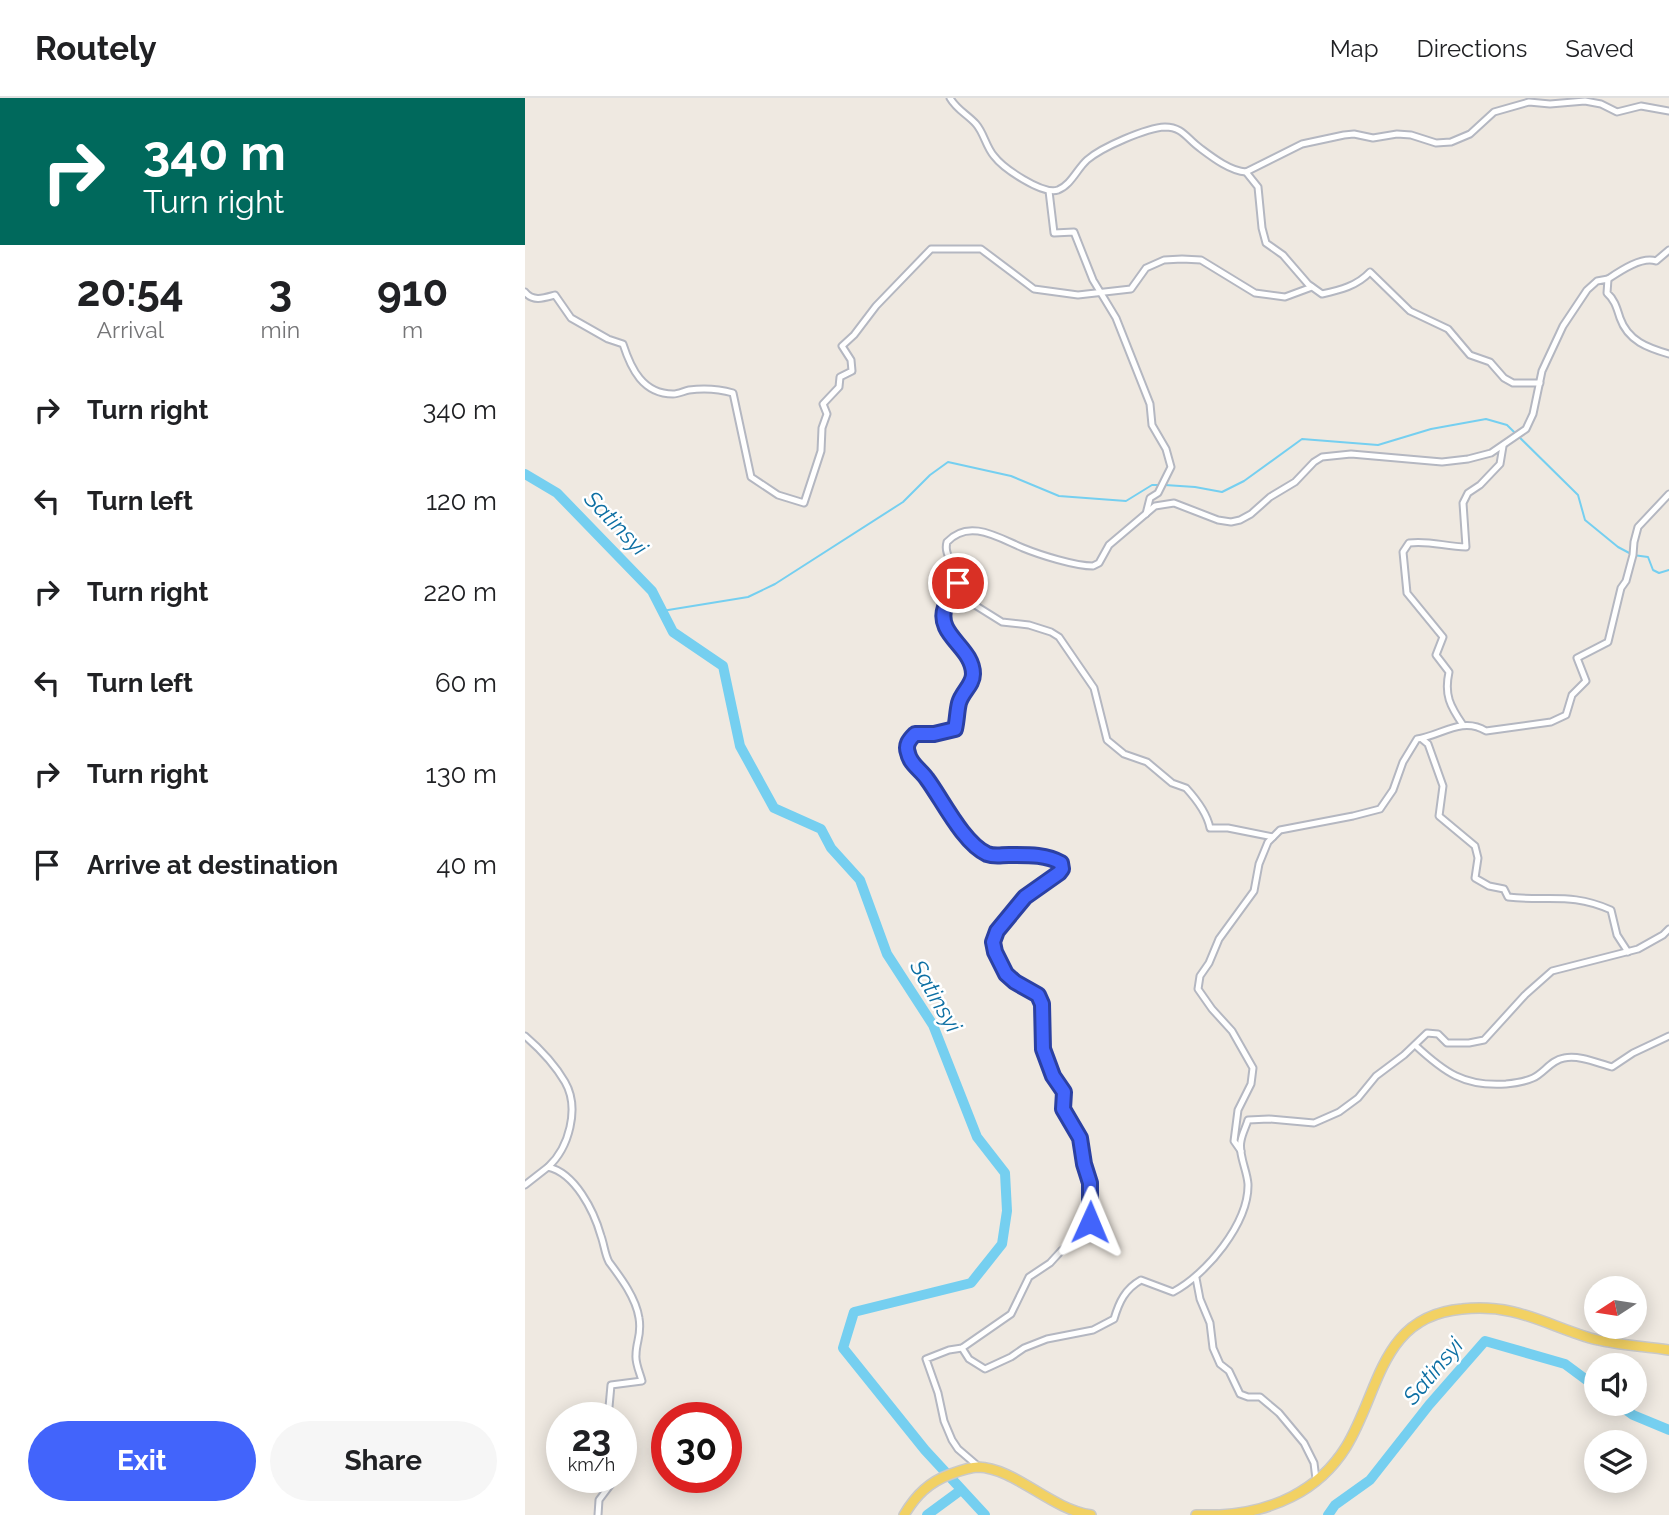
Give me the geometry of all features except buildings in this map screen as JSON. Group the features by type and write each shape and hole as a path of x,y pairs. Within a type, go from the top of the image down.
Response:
{"main road":[{"path":"1196,1515 1219,1515 1275,1506 1296,1496 1335,1462 1346,1447 1394,1344 1427,1319 1443,1313 1461,1308 1509,1311 1532,1315 1590,1338 1669,1350"},
{"path":"904,1515 918,1494 936,1480 979,1466 1012,1477 1055,1503 1091,1515"}],"street":[{"path":"950,98 956,108 977,125 996,158 1019,177 1049,191 1058,190 1067,184 1090,158 1113,145 1157,128 1180,130 1208,154 1237,171 1246,172 1302,145 1352,134 1373,138 1411,135 1436,143 1451,142 1470,134 1494,112 1525,102 1596,100 1617,112 1641,106 1669,111"},
{"path":"1246,172 1258,187 1266,243 1283,255 1312,287 1322,294 1338,290 1363,279 1370,272 1410,311 1448,329 1470,355 1490,362 1504,378 1513,383 1540,383"},
{"path":"1049,191 1054,233 1074,232 1099,292 1116,318 1150,404 1152,425 1166,449 1171,467 1158,493 1150,498 1146,513"},
{"path":"525,292 540,299 555,295 571,318 608,339 623,344 630,366 645,387 672,394 721,389 733,393 751,477 778,495 804,503 821,451 822,428 827,414 823,404 839,387 840,377 852,371 851,360 842,346 931,249 981,250 1034,289 1078,295 1131,289 1146,268 1164,260 1182,259 1201,260 1255,293 1285,297 1312,287"},
{"path":"979,1466 958,1449 952,1440 944,1421 927,1358 962,1348 1011,1314 1029,1277 1075,1241 1090,1222 1091,1185 1080,1138 1063,1109 1064,1092 1053,1076 1043,1049 1042,1004 1038,995 1006,974 993,942 997,931 1013,911 1028,894 1059,873 1062,869 1061,863 1051,858 1024,855 994,856 977,848 950,816 927,778 913,765 907,751 908,743 915,734 934,734 955,729 960,701 971,682 973,672 966,654 948,634 945,624 945,607 957,587 958,577 945,548 948,540 960,532 990,533 1031,551 1093,566 1099,563 1109,545 1155,506 1174,503 1218,520 1233,522 1251,514 1303,476 1314,462 1322,457 1351,454 1447,462 1486,456 1522,433 1529,422 1548,358 1573,308 1593,285 1639,262 1649,259 1656,261 1669,250"},
{"path":"1608,279 1607,293 1614,300 1629,335 1651,349 1669,354"},
{"path":"1463,725 1449,704 1449,672 1436,655 1443,636 1408,593 1403,552 1409,543 1424,541 1449,547 1466,547 1463,503 1468,493 1480,485 1500,464 1503,446"},
{"path":"1241,1151 1234,1141 1235,1127 1238,1110 1251,1084 1253,1068 1232,1031 1198,989 1200,976 1219,939 1255,891 1259,864 1268,842 1280,830 1353,817 1380,809 1393,790 1403,762 1417,739 1463,725 1477,726 1486,731 1551,722 1566,715 1572,695 1586,681 1577,658 1608,642 1621,589 1633,555 1638,527 1669,494"},
{"path":"954,592 1002,622 1029,625 1051,632 1059,638 1094,688 1107,740 1124,754 1147,762 1172,783 1187,788 1195,802 1207,814 1210,828 1228,828 1273,837"},
{"path":"1422,739 1428,744 1443,786 1439,816 1475,846 1478,858 1475,878 1489,886 1504,889 1508,897 1526,900 1570,898 1591,901 1611,910 1617,935 1628,951"},
{"path":"962,1348 969,1359 985,1369 1047,1339 1093,1330 1114,1319 1129,1287 1141,1280 1173,1292 1196,1278 1241,1216 1248,1185 1240,1143 1248,1120 1314,1123 1327,1118 1358,1098 1376,1076 1427,1033 1437,1034 1447,1043 1484,1040 1525,995 1552,971 1645,946 1669,929"},
{"path":"525,1036 565,1082 571,1122 562,1152 525,1185"},
{"path":"1415,1045 1439,1067 1459,1079 1481,1085 1497,1085 1525,1082 1541,1075 1553,1062 1563,1058 1580,1058 1612,1067 1633,1052 1669,1037"},
{"path":"548,1167 559,1170 583,1197 601,1233 608,1260 627,1288 639,1316 641,1338 635,1356 642,1381 611,1385 609,1402"},
{"path":"1196,1278 1200,1299 1210,1323 1213,1348 1220,1364 1229,1371 1240,1394 1260,1397 1279,1413 1304,1443 1314,1463 1316,1479"},
{"path":"598,1515 599,1500 604,1493"}],"waterway":[{"path":"1165,485 1222,492 1244,481 1302,439 1378,445 1431,429 1486,419 1507,425 1578,495 1585,520 1618,547 1633,555 1648,557 1653,570 1659,573 1669,570"},
{"path":"662,611 748,597 775,584 903,502 930,475 948,462 1011,476 1059,496 1126,501 1152,485 1159,485"},
{"name":"Satinsyi","path":"525,474 557,493 652,591 673,632 723,666 740,746 774,808 821,829 831,848 860,880 887,954 933,1025 977,1137 1005,1173 1007,1211 1002,1244 971,1283 854,1312 843,1348 925,1450 985,1515"},
{"name":"Satinsyi","path":"1328,1515 1335,1505 1370,1480 1429,1405 1485,1341 1565,1364 1584,1378"},
{"name":"Satinsyi","path":"1635,1416 1669,1430"},
{"path":"927,1515 961,1490"}],"route":[{"path":"958,583 946,605 944,618 948,634 966,654 973,672 971,682 960,701 955,729 934,734 915,734 908,743 907,751 913,765 927,778 950,816 977,848 994,856 1024,855 1061,862 1062,869 1059,873 1028,894 997,931 993,942 1006,974 1038,995 1042,1004 1043,1049 1048,1067 1064,1092 1063,1109 1080,1138 1091,1185 1090,1222"}]}
